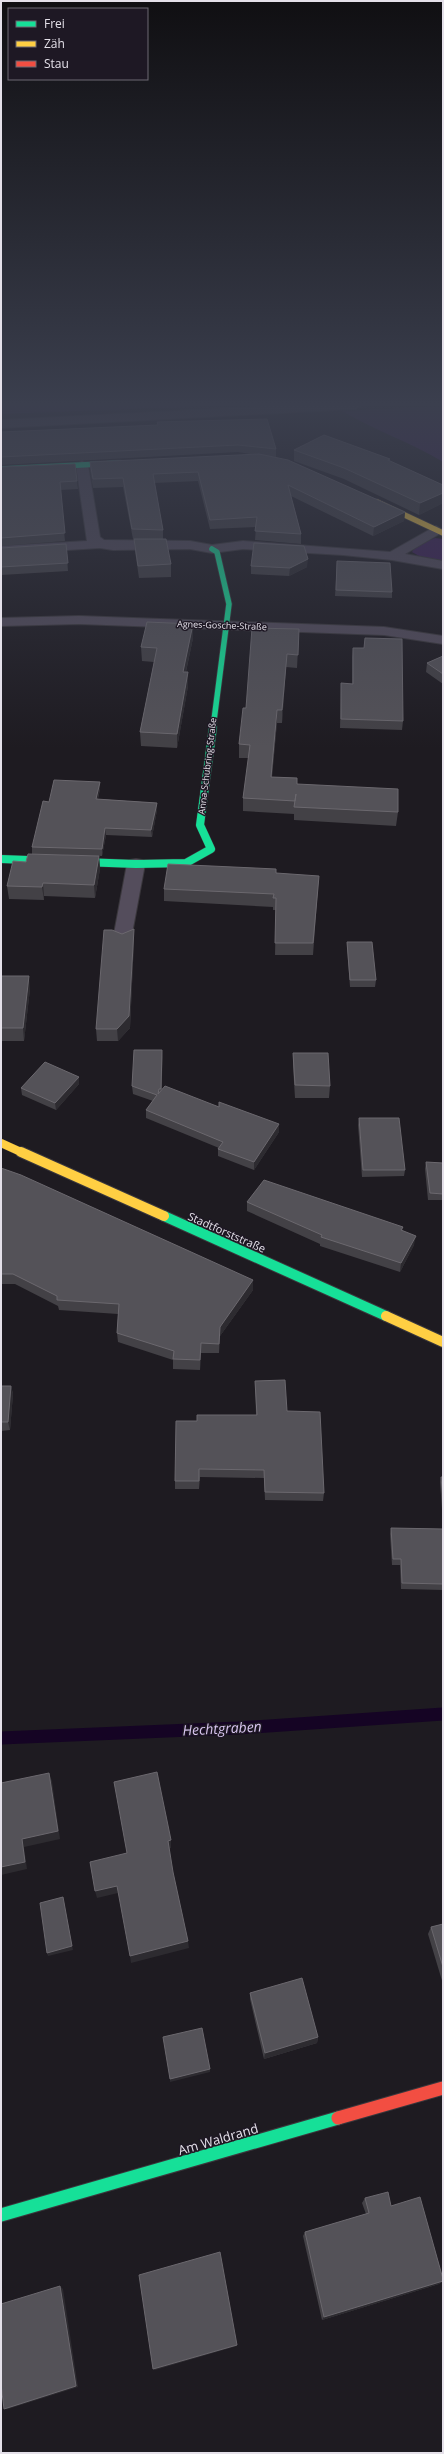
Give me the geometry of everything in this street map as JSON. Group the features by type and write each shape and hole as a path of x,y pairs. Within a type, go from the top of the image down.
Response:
{"street":[{"path":"90,520 93,539 100,544"},
{"path":"413,520 439,532"},
{"path":"392,556 439,532"},
{"path":"1,550 100,544 113,546 190,545 212,548 243,545 392,556 443,565"},
{"path":"212,548 217,552 228,600 226,625"},
{"name":"Agnes-Gosche-Straße","path":"1,622 78,620 226,625 384,632 443,640"},
{"name":"Anna-Schubring-Straße","path":"1,859 136,864 186,863 211,849 200,824 226,625"},
{"path":"122,939 136,864"},
{"name":"Stadtforststraße","path":"1,1144 443,1342"},
{"name":"Am Waldrand","path":"1,2215 443,2088"}],"shaded area":[{"path":"435,538 443,539 443,561 419,556 412,552 416,546"}],"building":[{"path":"1,520 64,520 65,533 1,538"},
{"path":"130,520 161,520 163,530 132,529"},
{"path":"257,520 297,520 301,534 255,531"},
{"path":"359,520 389,520 374,527"},
{"path":"134,539 166,539 171,564 138,566"},
{"path":"254,543 304,546 308,559 290,568 251,566"},
{"path":"66,544 68,563 1,567 1,548"},
{"path":"337,561 390,563 392,592 336,590"},
{"path":"147,622 193,624 183,672 188,672 177,734 140,732 157,648 141,647"},
{"path":"252,628 299,629 298,655 287,654 282,710 277,710 271,777 297,778 297,784 398,789 398,812 294,807 295,801 243,798 250,745 239,744 243,708 246,708"},
{"path":"365,638 402,639 403,721 341,719 341,683 353,684 353,648 364,648"},
{"path":"443,656 443,674 427,663"},
{"path":"54,780 100,782 96,799 157,803 151,830 105,828 102,849 32,847 43,801 49,802"},
{"path":"28,854 99,856 94,885 43,883 42,887 7,886 13,861 26,862"},
{"path":"168,864 276,869 276,873 319,876 313,943 275,943 276,898 273,898 274,894 164,889"},
{"path":"134,929 129,1016 117,1029 96,1029 104,930 112,930 122,934"},
{"path":"347,942 372,942 376,980 350,980"},
{"path":"1,976 29,976 23,1028 1,1028"},
{"path":"134,1050 162,1050 161,1089 159,1089 158,1094 165,1086 219,1107 219,1102 279,1124 254,1162 218,1149 223,1142 146,1110 157,1095 132,1086"},
{"path":"293,1053 328,1053 330,1086 295,1085"},
{"path":"45,1062 79,1077 55,1103 21,1088"},
{"path":"359,1118 399,1118 405,1170 363,1170"},
{"path":"426,1162 443,1163 443,1194 430,1193"},
{"path":"1,1168 21,1175 253,1280 220,1327 219,1344 201,1343 200,1360 173,1359 174,1351 117,1333 119,1304 57,1300 57,1296 13,1274 1,1274"},
{"path":"264,1180 403,1227 401,1230 416,1236 401,1263 321,1237 322,1235 247,1202"},
{"path":"285,1380 287,1411 320,1412 324,1493 265,1492 264,1470 199,1469 199,1481 175,1481 176,1421 197,1421 197,1415 257,1415 255,1381"},
{"path":"1,1386 11,1386 8,1422 1,1422"},
{"path":"441,1477 443,1477 443,1500"},
{"path":"391,1528 443,1529 443,1584 402,1583 401,1559 393,1559"},
{"path":"157,1772 171,1840 168,1841 173,1872 188,1941 130,1956 117,1886 95,1891 90,1862 127,1853 114,1782"},
{"path":"49,1773 58,1831 22,1839 25,1862 1,1867 1,1783"},
{"path":"63,1897 72,1946 47,1953 40,1903"},
{"path":"443,1924 443,1967 431,1927"},
{"path":"302,1978 318,2037 265,2053 250,1993"},
{"path":"202,2028 210,2069 170,2079 163,2037"},
{"path":"388,2192 391,2206 420,2197 443,2281 324,2317 305,2232 369,2213 365,2198"},
{"path":"220,2252 237,2345 153,2369 139,2275"},
{"path":"60,2286 76,2386 4,2409 1,2384 1,2304"}],"waterway":[{"name":"Hechtgraben","path":"1,1738 238,1728 443,1714"}],"traffic: fast":[{"path":"1,859 136,864 186,863 211,849 200,825 229,604 217,552 212,549"},
{"path":"164,1216 386,1316"},
{"path":"1,2215 338,2118"}],"traffic: slow":[{"path":"414,520 443,533"},
{"path":"1,1143 164,1216"},
{"path":"386,1316 443,1342"}],"traffic: jam":[{"path":"338,2118 443,2088"}]}
